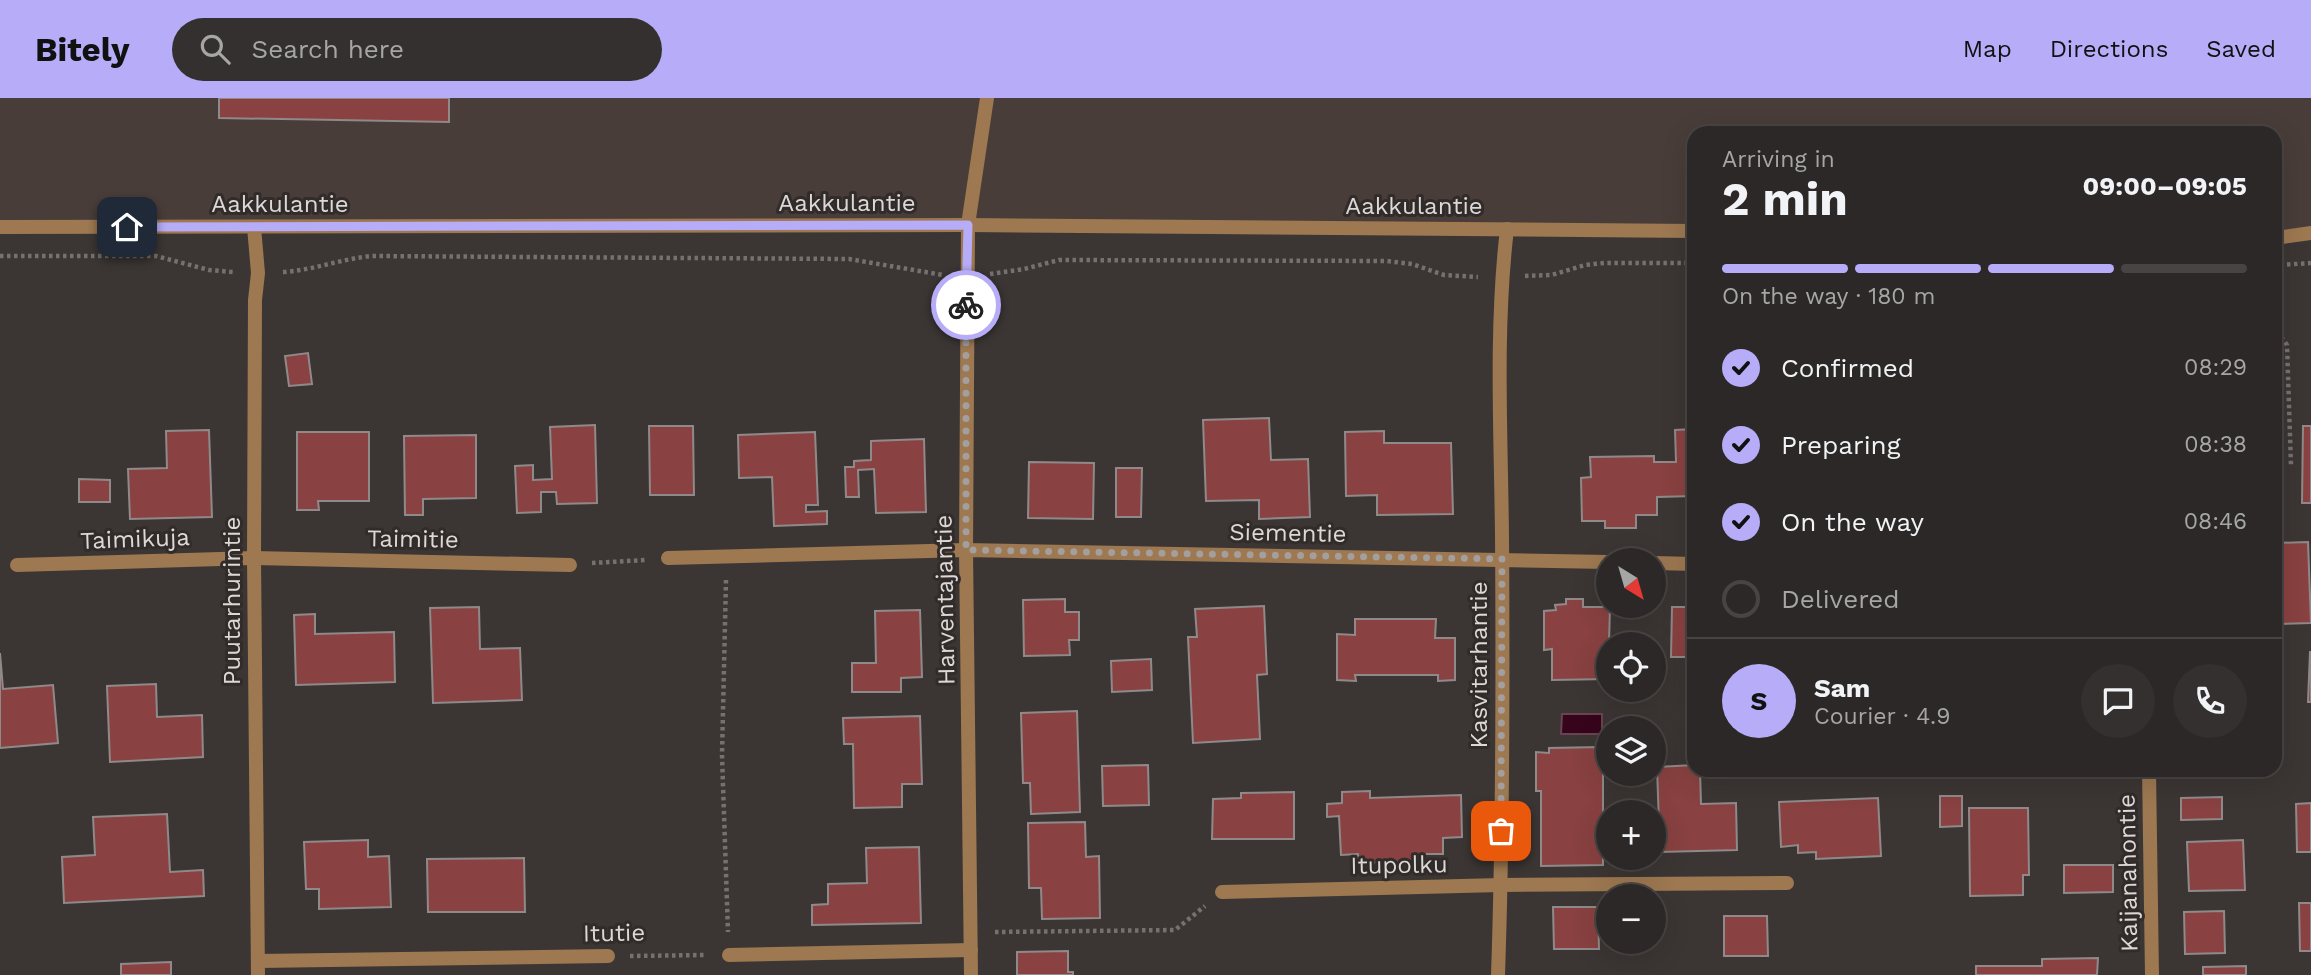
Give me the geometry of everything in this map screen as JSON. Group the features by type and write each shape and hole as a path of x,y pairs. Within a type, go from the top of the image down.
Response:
{"street":[{"name":"Harventajantie","path":"971,975 966,275 968,225 987,98"},
{"name":"Aakkulantie","path":"0,227 968,225 1687,231"},
{"name":"Puutarhurintie","path":"254,227 258,273 255,299 254,558 258,968"},
{"name":"Kasvitarhantie","path":"1499,975 1501,278 1507,229"},
{"path":"2282,237 2311,233"},
{"path":"668,558 966,550"},
{"name":"Siementie","path":"966,550 1596,562"},
{"name":"Taimitie","path":"254,558 570,565"},
{"name":"Taimikuja","path":"17,565 254,558"},
{"path":"1666,563 1687,564"},
{"name":"Kaijanahontie","path":"2149,777 2152,975"},
{"name":"Itupolku","path":"1222,892 1501,885 1787,883"},
{"path":"729,955 971,950"},
{"name":"Itutie","path":"258,968 608,956"}],"path":[{"path":"0,256 156,256 209,270 258,273 302,271 336,261 371,256 849,259 936,275 998,274 1059,260 1356,260 1412,264 1444,275 1501,278 1552,275 1604,263 1687,263"},
{"path":"2282,265 2311,263"},
{"path":"2282,338 2287,345 2291,466"},
{"path":"727,557 722,755 729,955"},
{"path":"570,565 668,558"},
{"path":"972,932 1175,930 1222,892"},
{"name":"Itutie","path":"608,956 729,955"}],"shaded area":[{"path":"0,98 2311,98 2311,233 2282,237 2282,126 1687,126 1687,231 0,220"},
{"path":"1562,714 1602,714 1596,716 1596,734 1561,734"}],"building":[{"path":"219,98 449,98 449,122 219,118"},
{"path":"308,353 312,384 289,386 285,356"},
{"path":"1269,418 1271,460 1308,459 1310,517 1259,519 1259,500 1206,501 1203,420"},
{"path":"595,425 597,503 557,504 556,492 541,492 541,512 517,513 515,466 533,465 533,480 552,479 550,427"},
{"path":"649,426 693,426 694,495 650,495"},
{"path":"2303,426 2311,426 2311,503 2302,503"},
{"path":"1687,429 1687,496 1657,497 1657,515 1636,515 1636,528 1605,528 1605,521 1582,521 1581,478 1591,477 1590,457 1654,456 1654,462 1676,462 1675,430"},
{"path":"209,430 212,517 130,519 128,469 167,468 166,431"},
{"path":"1384,431 1384,443 1451,443 1453,514 1377,515 1377,495 1346,496 1345,432"},
{"path":"297,432 369,432 369,501 318,501 319,510 297,510"},
{"path":"815,432 818,505 806,505 806,512 827,511 827,524 774,526 772,477 739,478 738,435"},
{"path":"476,435 476,498 423,499 423,515 405,515 404,436"},
{"path":"924,439 926,512 876,513 874,469 858,470 859,497 846,497 845,467 854,467 854,461 871,460 871,441"},
{"path":"1029,462 1094,463 1093,519 1028,518"},
{"path":"1116,468 1142,468 1141,517 1116,517"},
{"path":"79,479 110,480 110,502 79,502"},
{"path":"2308,542 2311,623 2282,624 2282,543"},
{"path":"1065,599 1065,612 1079,612 1079,640 1069,640 1070,655 1024,656 1023,600"},
{"path":"1566,599 1583,599 1583,607 1596,607 1596,618 1610,618 1609,632 1596,632 1596,679 1552,680 1552,649 1544,650 1544,611 1556,610 1555,605 1566,604"},
{"path":"1264,606 1267,674 1257,675 1260,739 1193,743 1188,637 1197,637 1195,609"},
{"path":"479,607 480,649 520,648 522,700 433,703 430,608"},
{"path":"1672,607 1687,607 1687,657 1671,657"},
{"path":"920,610 922,677 901,678 901,692 852,692 852,663 876,663 875,611"},
{"path":"315,614 315,634 394,632 395,682 296,685 294,615"},
{"path":"1355,619 1436,619 1435,638 1455,638 1455,680 1438,681 1438,675 1355,675 1356,681 1337,680 1337,634 1355,635"},
{"path":"2310,652 2311,702 2308,702"},
{"path":"0,653 3,689 53,685 58,743 0,748"},
{"path":"1151,659 1152,690 1112,692 1111,661"},
{"path":"156,684 157,717 202,715 203,757 110,762 107,686"},
{"path":"1077,711 1080,812 1031,814 1030,783 1023,783 1021,713"},
{"path":"920,716 922,784 902,784 902,807 854,808 853,744 844,744 843,718"},
{"path":"1596,747 1596,786 1603,786 1603,800 1596,800 1596,865 1541,866 1541,791 1536,791 1536,752 1549,753 1549,748"},
{"path":"1148,765 1149,805 1103,806 1102,766"},
{"path":"1687,765 1687,777 1700,777 1701,804 1736,803 1737,850 1666,852 1666,800 1658,800 1658,786 1666,786 1666,767"},
{"path":"1370,791 1370,798 1461,795 1462,837 1443,838 1443,854 1422,854 1422,861 1358,863 1358,854 1341,855 1339,816 1327,817 1327,804 1342,803 1342,792"},
{"path":"1294,792 1294,839 1212,839 1213,799 1241,798 1241,793"},
{"path":"1940,796 1962,796 1962,826 1940,827"},
{"path":"2222,797 2222,819 2181,820 2181,798"},
{"path":"1878,798 1881,856 1816,859 1816,852 1798,853 1798,845 1781,847 1779,802"},
{"path":"2311,803 2311,852 2297,852 2296,804"},
{"path":"1969,808 2028,808 2029,875 2023,875 2023,895 1970,896"},
{"path":"167,814 170,872 203,870 204,896 64,903 62,857 95,855 93,817"},
{"path":"1085,822 1086,857 1099,856 1100,918 1042,919 1041,888 1029,888 1028,823"},
{"path":"368,840 368,857 389,856 391,907 319,909 319,889 306,889 304,842"},
{"path":"2243,840 2245,890 2189,891 2187,842"},
{"path":"919,847 921,923 812,925 812,905 828,904 828,884 867,883 866,848"},
{"path":"524,858 525,912 428,912 427,859"},
{"path":"2064,865 2113,865 2113,892 2064,893"},
{"path":"2299,903 2311,903 2311,951 2300,951"},
{"path":"1553,907 1596,907 1596,949 1554,949"},
{"path":"2224,911 2225,953 2185,954 2184,912"},
{"path":"1724,916 1767,916 1768,956 1724,956"},
{"path":"1068,951 1068,972 1073,972 1073,975 1017,975 1017,952"},
{"path":"2098,958 2097,975 1976,975 1976,966 2042,966 2042,959"},
{"path":"171,962 171,975 121,975 121,964"},
{"path":"2246,966 2246,975 2203,975 2203,967"}],"way so far":[{"path":"966,305 966,550 1502,559 1501,831"}],"route":[{"path":"127,227 968,225 966,305"}]}
